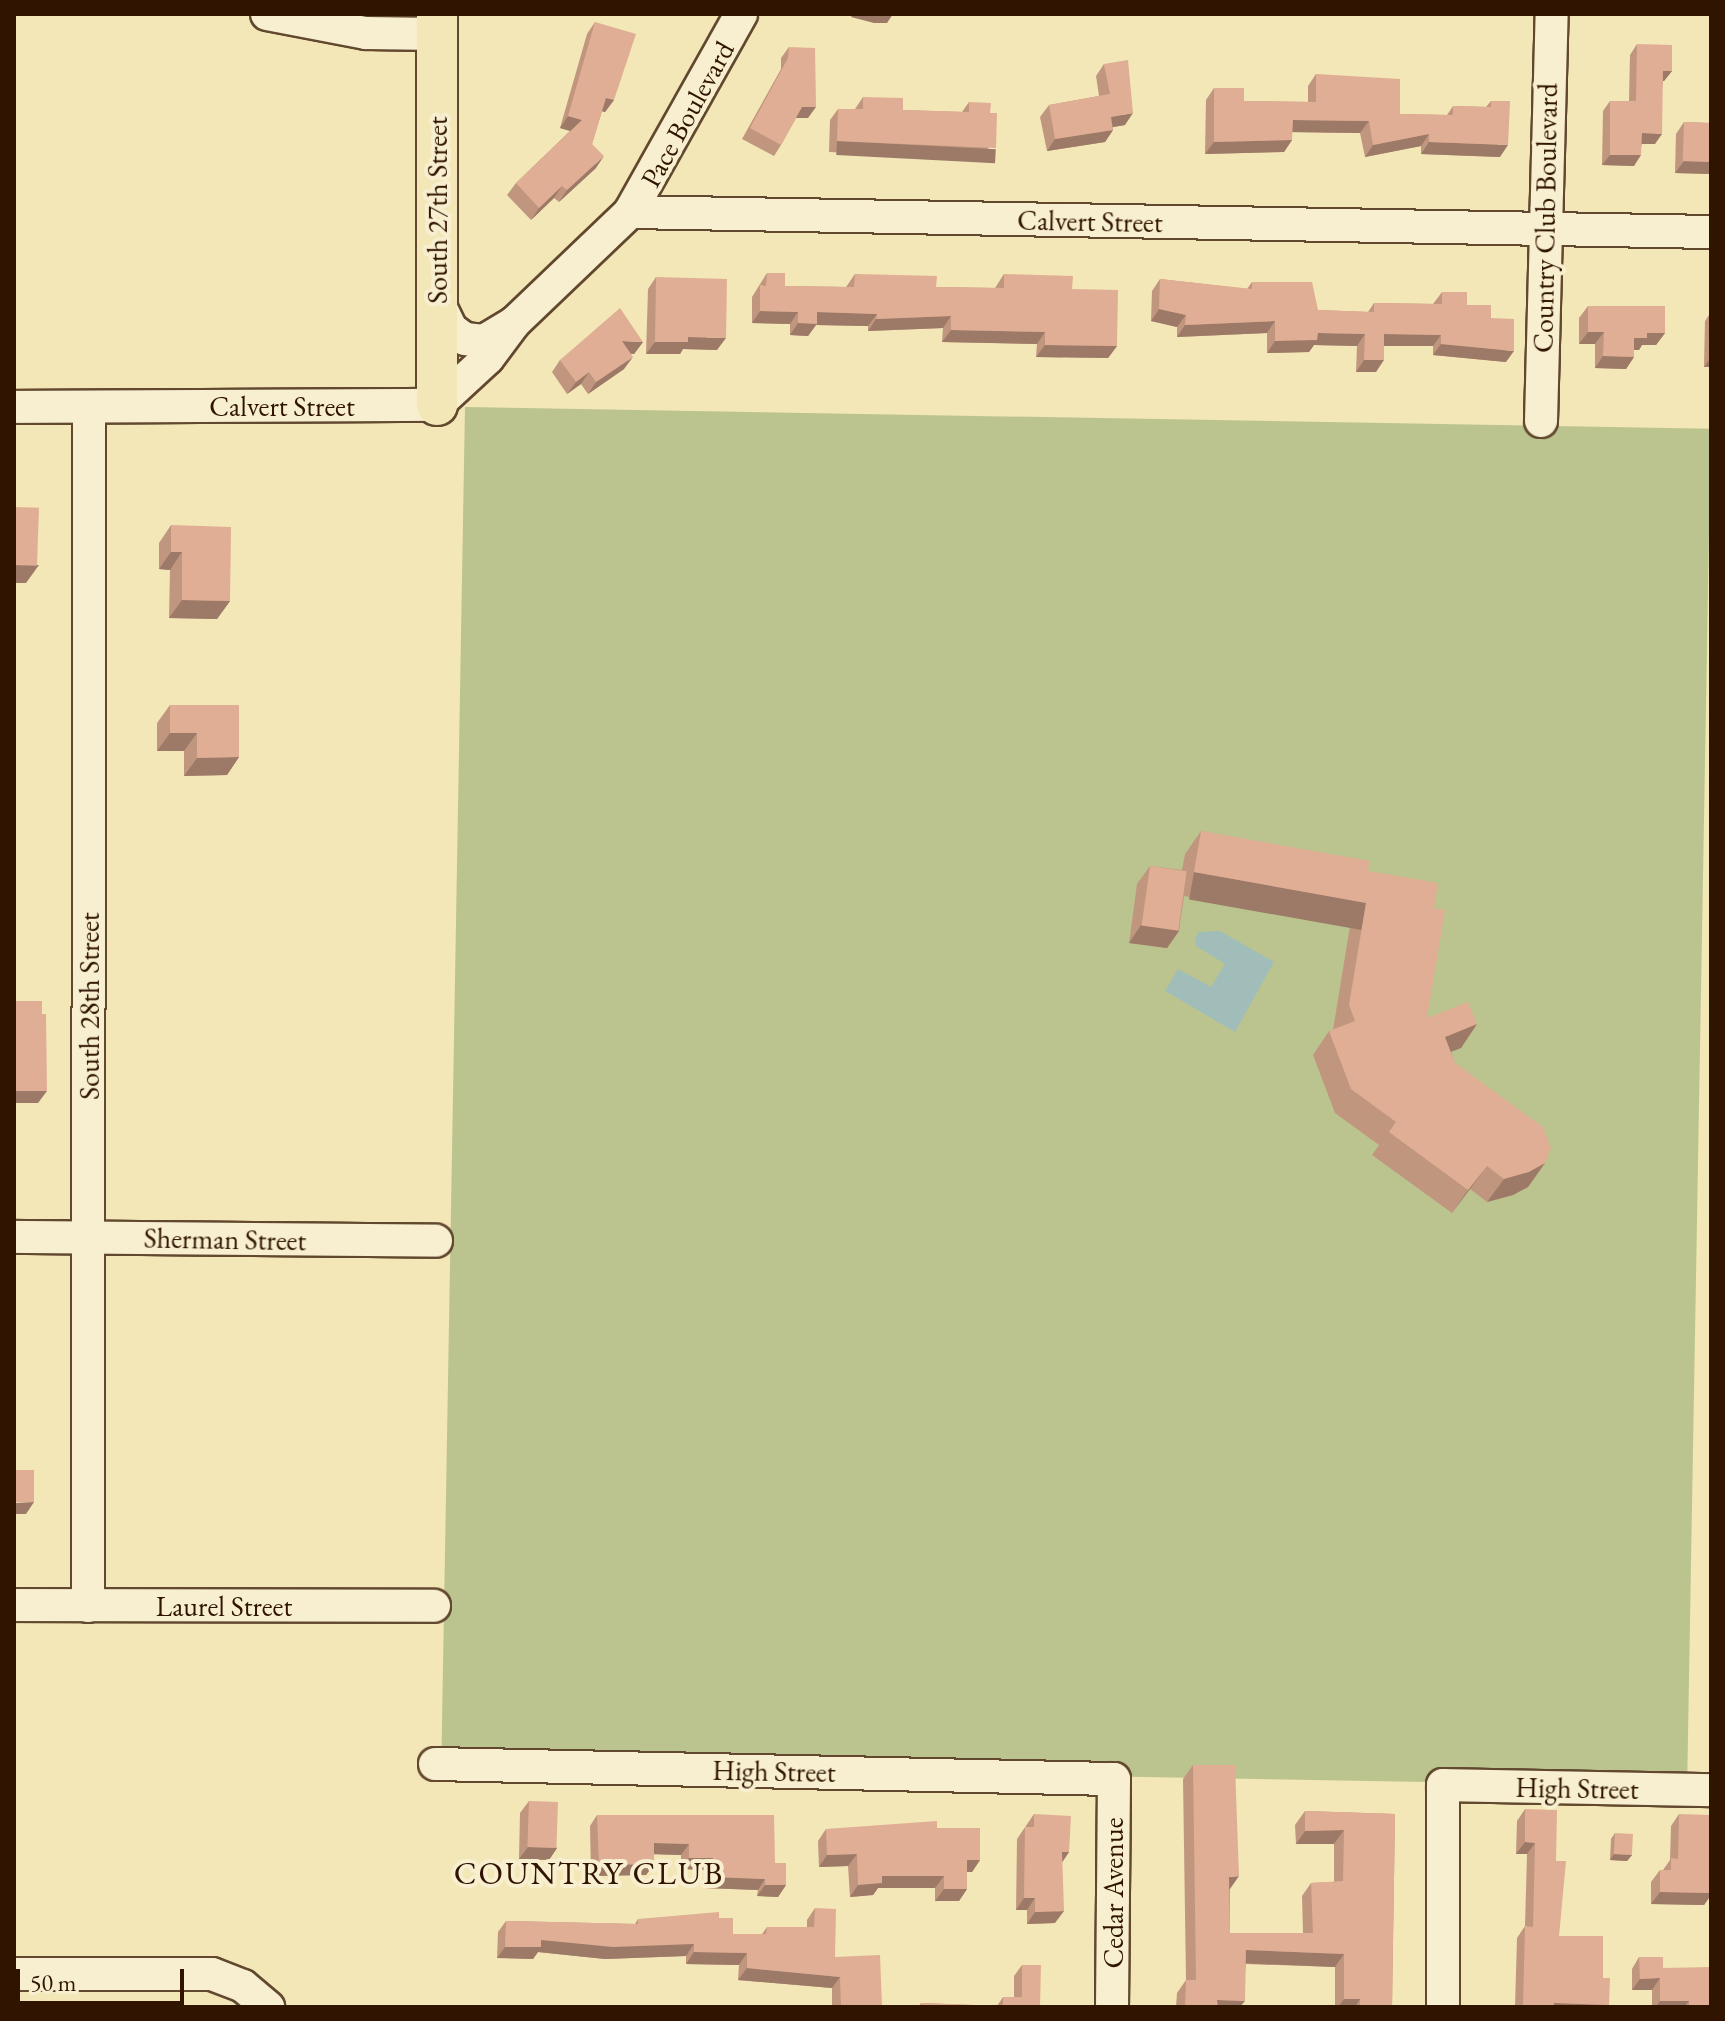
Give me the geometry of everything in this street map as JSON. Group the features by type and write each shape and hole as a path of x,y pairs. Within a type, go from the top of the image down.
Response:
{"main road":[{"name":"South 27th Street","path":"437,24 437,405"}],"street":[{"path":"267,14 366,33 437,24"},
{"name":"Pace Boulevard","path":"630,212 741,14"},
{"name":"Country Club Boulevard","path":"1541,421 1552,14"},
{"path":"437,405 488,358 514,323 630,212"},
{"name":"Calvert Street","path":"630,212 1711,232"},
{"path":"437,300 451,329 465,339 484,341 514,323"},
{"name":"Calvert Street","path":"14,407 437,405"},
{"name":"South 28th Street","path":"88,1606 89,407"},
{"name":"Sherman Street","path":"14,1237 436,1241"},
{"name":"Laurel Street","path":"14,1605 434,1606"},
{"name":"High Street","path":"435,1764 1114,1779"},
{"name":"Cedar Avenue","path":"1112,2007 1114,1779"},
{"name":"High Street","path":"1443,2007 1443,1785 1711,1790"},
{"path":"14,1974 212,1974 243,1986 268,2007"}],"green space":[{"path":"465,407 1711,429 1687,1787 441,1765"}],"water":[{"path":"1220,931 1274,962 1235,1032 1165,991 1178,969 1211,987 1225,964 1196,946 1195,938 1199,932"}],"building":[{"path":"595,22 636,34 614,100 606,98 592,144 604,156 567,190 562,186 539,208 516,183 582,120 568,116"},
{"path":"1637,44 1672,45 1672,71 1663,71 1662,134 1642,133 1641,155 1610,155 1610,101 1636,101"},
{"path":"789,47 815,48 816,107 802,107 781,145 750,128 788,58"},
{"path":"1128,60 1133,113 1111,117 1113,130 1055,139 1049,105 1110,94 1104,64"},
{"path":"1316,74 1400,79 1400,114 1453,115 1453,106 1491,107 1491,101 1510,101 1508,145 1429,142 1429,134 1373,145 1369,121 1293,120 1292,140 1214,142 1214,88 1244,88 1244,101 1316,102"},
{"path":"863,97 903,98 903,110 969,112 969,102 991,103 990,113 997,113 996,148 837,141 838,109 863,109"},
{"path":"1684,122 1711,123 1710,162 1683,161"},
{"path":"767,273 785,273 785,286 854,287 855,274 937,276 936,287 1004,288 1004,274 1073,276 1072,289 1118,290 1117,346 1045,345 1045,332 951,330 951,316 876,319 877,314 817,312 817,324 798,323 798,312 760,311 760,285 766,286"},
{"path":"656,277 727,279 726,338 688,337 688,342 655,342"},
{"path":"1160,279 1252,289 1252,282 1312,282 1318,310 1374,312 1374,303 1442,304 1442,292 1467,292 1467,305 1491,305 1491,318 1514,319 1514,351 1441,344 1441,335 1384,334 1384,360 1364,360 1365,334 1318,333 1317,340 1275,341 1275,321 1185,325 1186,315 1159,309"},
{"path":"1588,306 1665,306 1665,333 1647,333 1647,338 1634,338 1634,357 1603,356 1604,332 1588,332"},
{"path":"620,308 643,342 622,341 633,357 596,382 589,372 576,382 560,360"},
{"path":"14,507 39,508 37,566 14,565"},
{"path":"171,525 231,527 230,601 182,600 182,552 171,552"},
{"path":"170,705 239,705 239,757 197,758 197,733 170,733"},
{"path":"1201,831 1370,861 1368,871 1438,883 1434,908 1445,910 1427,1018 1468,1002 1477,1024 1445,1037 1455,1063 1543,1127 1551,1148 1545,1163 1529,1172 1504,1179 1487,1166 1468,1190 1389,1132 1396,1122 1351,1089 1329,1031 1355,1021 1349,1005 1366,903 1194,872"},
{"path":"1150,866 1187,871 1178,931 1142,925"},
{"path":"14,1001 42,1001 42,1014 46,1014 47,1091 16,1091"},
{"path":"14,1470 34,1470 34,1502 14,1502"},
{"path":"1193,1765 1235,1765 1239,1876 1229,1877 1230,1933 1313,1933 1311,1883 1343,1881 1344,1830 1305,1831 1305,1811 1395,1814 1392,2007 1360,2007 1360,1999 1344,1999 1344,1954 1246,1950 1245,2001 1217,2000 1218,2007 1185,2007 1186,1980 1196,1980"},
{"path":"529,1801 558,1802 556,1848 527,1847"},
{"path":"1525,1809 1557,1810 1556,1861 1566,1861 1559,1936 1603,1936 1603,1978 1610,1978 1609,2005 1554,2003 1554,2007 1523,2007 1525,1926 1533,1927 1535,1843 1525,1842"},
{"path":"1034,1814 1071,1816 1069,1852 1062,1852 1064,1911 1035,1912 1035,1898 1024,1898 1025,1827 1034,1827"},
{"path":"1679,1814 1710,1815 1711,1893 1660,1892 1660,1870 1671,1870 1671,1858 1678,1859"},
{"path":"597,1815 774,1815 775,1863 786,1863 786,1885 765,1885 765,1879 713,1877 713,1858 689,1858 689,1844 654,1843 654,1864 599,1865"},
{"path":"937,1821 937,1828 980,1828 980,1860 967,1860 967,1889 944,1889 944,1876 882,1876 882,1883 858,1885 857,1854 827,1855 826,1829"},
{"path":"1615,1833 1633,1834 1632,1855 1614,1854"},
{"path":"815,1908 836,1909 835,1957 880,1955 882,2007 841,2007 840,1977 747,1968 747,1953 694,1952 694,1944 613,1947 541,1940 541,1947 505,1947 506,1921 638,1924 638,1919 719,1912 719,1918 733,1918 733,1934 766,1934 767,1927 814,1927"},
{"path":"1639,1957 1663,1957 1663,1968 1711,1967 1711,2007 1689,2007 1689,2001 1660,2001 1660,1978 1640,1979"},
{"path":"1022,1965 1041,1965 1040,2007 921,2007 921,2003 1003,2006 1003,1997 1022,1997"}],"district":[{"name":"COUNTRY CLUB","path":"589,1873"}]}
